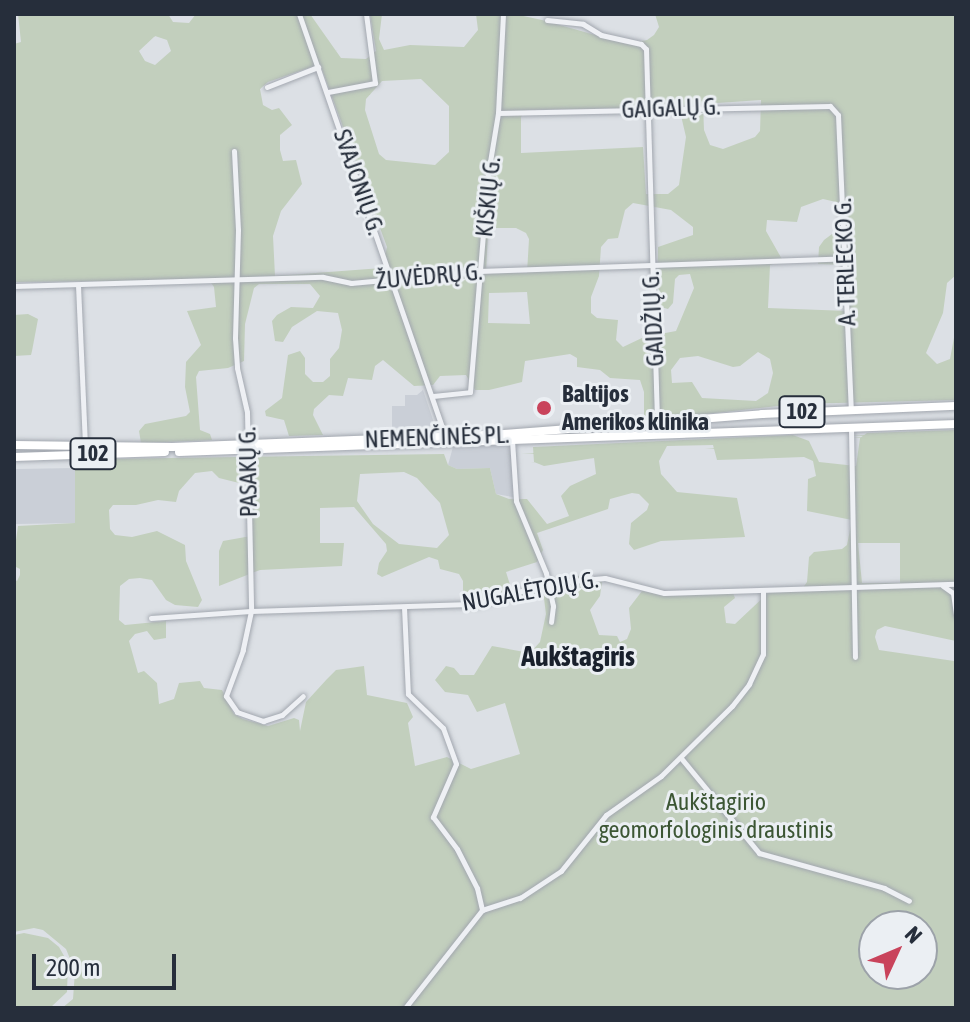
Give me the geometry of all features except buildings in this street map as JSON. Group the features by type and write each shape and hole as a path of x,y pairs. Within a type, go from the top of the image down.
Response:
{"main road":[{"name":"NEMENČINĖS PL.","path":"14,457 446,440 851,409 956,406"},
{"path":"851,409 851,428"},
{"name":"NEMENČINĖS PL.","path":"446,440 956,424"},
{"name":"NEMENČINĖS PL.","path":"14,445 248,448"}],"street":[{"name":"SVAJONIŲ G.","path":"299,14 446,440"},
{"path":"328,92 375,83 366,14"},
{"name":"KIŠKIŲ G.","path":"433,396 470,392 488,174 498,113 503,14"},
{"name":"GAIDŽIŲ G.","path":"547,20 583,24 601,35 645,46 657,412"},
{"path":"267,87 318,67"},
{"name":"GAIGALŲ G.","path":"498,113 826,104 838,115"},
{"name":"A. TERLECKO G.","path":"838,115 851,409"},
{"name":"PASAKŲ G.","path":"234,151 238,230 235,281 237,368 246,401 251,611 227,701 237,712 263,721 282,715 303,696"},
{"name":"ŽUVĖDRŲ G.","path":"14,286 323,277 351,283 481,271 845,258"},
{"path":"78,285 85,448"},
{"path":"648,424 657,412 668,422"},
{"path":"851,428 855,657"},
{"path":"512,440 516,501 548,583 553,606 551,622"},
{"name":"NUGALĖTOJŲ G.","path":"151,618 251,611 489,603 548,583 606,578 664,593 956,584"},
{"path":"938,585 953,593 956,615"},
{"path":"405,1008 482,910 506,905 554,877 606,815 681,758 749,684 763,654 763,590"},
{"path":"404,607 408,694 443,728 456,764 433,817 457,849 477,888 482,910"},
{"path":"681,758 759,853 884,888 909,901"}],"shaded area":[{"path":"423,390 435,426 392,428 392,406 405,406 405,395 417,395"},
{"path":"506,445 515,448 518,498 496,494 490,468 457,469 448,465 453,447"},
{"path":"75,468 76,523 16,524 15,469"}],"green space":[{"path":"18,14 168,14 173,22 189,23 196,14 310,14 341,58 366,59 376,51 370,14 382,14 379,39 384,50 410,45 464,47 478,30 476,14 514,14 627,44 647,40 654,35 659,27 655,14 956,14 956,275 947,283 943,313 926,353 937,364 950,359 956,327 956,400 796,404 644,421 644,392 640,380 610,378 600,370 577,367 577,358 570,354 525,361 522,382 489,390 475,390 466,375 440,376 433,385 414,386 383,360 375,366 372,380 348,378 343,396 329,395 314,409 313,415 323,435 289,436 284,420 266,416 265,411 282,398 288,355 300,351 305,358 305,374 313,382 323,382 330,376 330,359 339,348 342,330 338,313 317,311 292,327 283,342 275,341 272,321 277,315 291,307 313,308 320,296 310,284 259,284 254,288 245,324 244,361 228,368 199,371 196,377 200,430 210,434 212,440 141,443 139,431 145,424 186,416 190,412 185,387 186,362 201,345 187,311 216,307 214,287 209,280 14,282 14,44 21,42","holes":["155,36 167,40 171,51 155,65 145,61 139,51","320,64 387,247 382,268 275,276 273,236 281,211 302,184 296,160 283,161 280,150 280,135 292,125 279,108 272,110 263,105 260,89 268,82","421,79 449,106 449,152 435,165 386,160 379,154 365,110 366,99 382,81","761,100 760,131 755,137 723,149 710,145 704,130 703,104","679,107 686,137 679,185 668,194 646,194 643,147 521,153 521,117 527,110","823,199 845,204 846,233 832,234 824,240 819,247 818,264 847,265 848,311 768,308 770,265 783,261 766,231 767,220 797,222 801,207","633,203 671,210 693,227 693,235 658,247 657,306 668,309 673,303 675,279 679,275 690,274 694,288 676,331 644,337 623,347 616,340 618,320 597,318 591,313 601,247 608,239 618,238 625,210","492,228 516,228 526,233 529,239 527,273 486,272 488,232","527,292 530,324 488,323 489,293","758,352 770,359 773,373 768,393 756,401 702,398 692,382 672,383 671,370 680,358 698,356 733,367 740,366"]},
{"path":"28,314 38,319 31,355 14,356 14,315"},
{"name":"Aukštagirio geomorfologinis draustinis","path":"956,430 956,641 885,626 877,630 875,637 879,650 954,661 956,645 956,1008 62,1008 73,999 75,971 66,949 43,930 34,928 14,932 14,579 17,581 20,569 14,566 14,554 18,526 75,523 75,468 101,459 444,454 448,465 457,469 490,468 496,494 509,499 527,499 547,524 569,516 561,496 570,486 596,474 594,458 544,466 534,462 533,447 793,435 809,441 819,462 856,466 860,438 867,433","holes":["713,445 717,460 804,457 813,461 816,476 808,479 807,511 852,520 847,545 842,549 814,552 809,557 807,582 802,589 769,592 735,624 726,623 724,607 735,598 733,593 662,595 642,591 629,608 631,629 627,639 620,642 617,636 599,635 590,610 600,596 602,582 578,576 512,591 506,572 537,562 543,550 537,533 608,509 610,499 632,493 639,494 649,504 647,510 631,523 629,544 634,550 661,541 745,537 737,498 677,492 661,474 659,461 667,446","212,471 219,478 251,486 251,536 223,541 219,551 219,586 260,570 342,566 344,543 320,543 320,508 354,507 386,544 387,551 379,563 377,574 382,577 429,557 438,560 440,569 459,574 463,581 463,598 492,598 507,592 509,600 543,591 546,614 540,642 530,653 492,646 474,675 460,675 454,668 446,666 435,680 445,692 468,695 477,712 505,703 520,754 471,769 447,757 415,766 408,723 413,717 407,703 367,695 364,666 336,670 327,679 306,702 300,731 299,720 294,718 268,726 243,719 234,714 222,690 204,688 200,681 179,683 174,699 159,704 157,683 144,671 138,673 129,641 135,634 147,631 154,640 166,638 166,621 125,625 119,620 120,586 129,579 152,580 166,600 175,605 198,607 202,600 186,561 185,545 157,531 132,537 115,535 110,529 109,510 113,505 136,505 158,500 176,502 179,491 195,473","404,472 417,478 440,503 449,535 437,548 399,544 373,524 357,501 360,474","858,543 900,543 900,583 862,583"]},
{"path":"24,933 48,938 59,947 68,963 67,992 50,1008 14,1008 14,935"}],"place":[{"name":"Baltijos Amerikos klinika","path":"544,408"}],"district":[{"name":"Aukštagiris","path":"578,656"}]}
